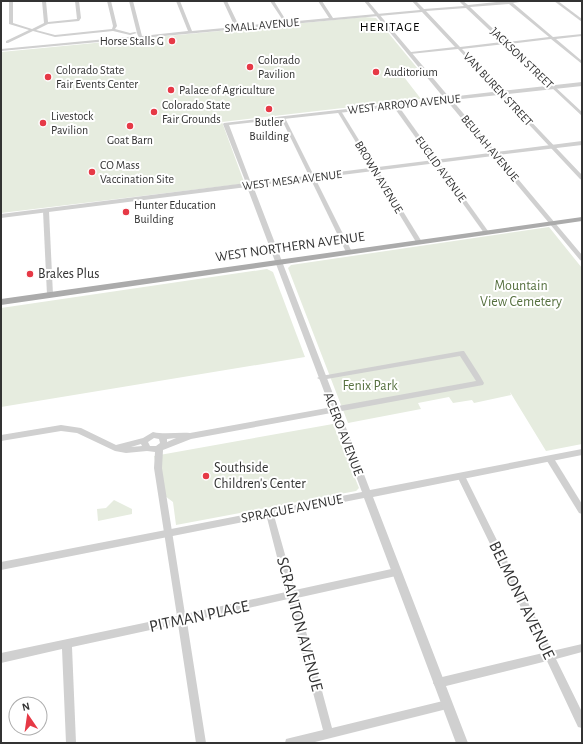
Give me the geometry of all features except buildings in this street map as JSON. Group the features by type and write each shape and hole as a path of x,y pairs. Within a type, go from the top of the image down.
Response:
{"main road":[{"name":"WEST NORTHERN AVENUE","path":"1,302 582,219"}],"street":[{"path":"11,1 11,24 31,30 55,36 113,30 129,36"},
{"path":"44,1 45,22 47,23"},
{"path":"7,42 47,23 78,20 77,1"},
{"path":"110,1 115,26 113,30"},
{"path":"134,1 131,1 140,35"},
{"path":"178,1 190,32"},
{"path":"225,1 238,28"},
{"path":"272,1 286,23"},
{"path":"320,1 332,19"},
{"name":"BEULAH AVENUE","path":"366,1 411,53 582,260"},
{"name":"VAN BUREN STREET","path":"414,1 582,178"},
{"name":"JACKSON STREET","path":"461,1 582,115"},
{"name":"SMALL AVENUE","path":"129,36 238,28 524,1"},
{"path":"556,1 582,21"},
{"path":"509,2 582,63"},
{"path":"575,16 582,15"},
{"path":"411,53 582,35"},
{"path":"1,50 129,36"},
{"path":"1,40 13,44 16,48"},
{"name":"WEST ARROYO AVENUE","path":"226,124 582,84"},
{"name":"EUCLID AVENUE","path":"395,105 486,232"},
{"name":"BROWN AVENUE","path":"339,111 419,242"},
{"path":"283,118 349,252"},
{"name":"ACERO AVENUE","path":"226,124 279,262 321,378 462,743"},
{"name":"WEST MESA AVENUE","path":"1,216 582,143"},
{"path":"46,211 50,295"},
{"path":"1,438 61,428 78,430 115,448 126,450 147,446 160,448 190,436 334,411 398,397 425,394 480,383 462,353 321,378"},
{"path":"147,446 153,435 162,437 181,435 190,436"},
{"path":"162,437 164,443 160,448 158,468 201,743"},
{"path":"147,446 158,468"},
{"name":"SPRAGUE AVENUE","path":"1,566 582,452"},
{"path":"550,458 582,511"},
{"name":"BELMONT AVENUE","path":"461,476 582,723"},
{"name":"SCRANTON AVENUE","path":"270,514 329,734"},
{"name":"PITMAN PLACE","path":"1,658 396,572"},
{"path":"67,644 71,743"},
{"path":"438,683 582,648"},
{"path":"290,743 447,705"}],"green space":[{"name":"Colorado State Fair Grounds","path":"365,17 376,18 423,75 404,77 421,99 222,122 244,182 241,184 1,213 1,52"},
{"name":"Mountain View Cemetery","path":"549,227 582,268 582,444 546,451 510,392 511,395 474,403 472,400 453,403 449,397 418,403 421,409 348,423 288,268 291,265"},
{"path":"267,269 273,272 305,357 1,407 1,308"},
{"path":"333,424 359,488 356,491 176,525 173,502 161,493 154,456"},
{"path":"114,500 132,509 132,514 98,521 97,509 106,508"}],"place":[{"name":"Horse Stalls G","path":"172,41"},
{"name":"Colorado Pavilion","path":"250,67"},
{"name":"Auditorium","path":"376,72"},
{"name":"Colorado State Fair Events Center","path":"48,77"},
{"name":"Palace of Agriculture","path":"171,90"},
{"name":"Butler Building","path":"269,109"},
{"name":"Colorado State Fair Grounds","path":"154,112"},
{"name":"Livestock Pavilion","path":"43,123"},
{"name":"Goat Barn","path":"130,126"},
{"name":"CO Mass Vaccination Site","path":"92,172"},
{"name":"Hunter Education Building","path":"126,212"},
{"name":"Brakes Plus","path":"30,274"},
{"name":"Southside Children's Center","path":"206,476"}],"district":[{"name":"HERITAGE","path":"390,27"}],"park label":[{"name":"Fenix Park","path":"370,386"}]}
